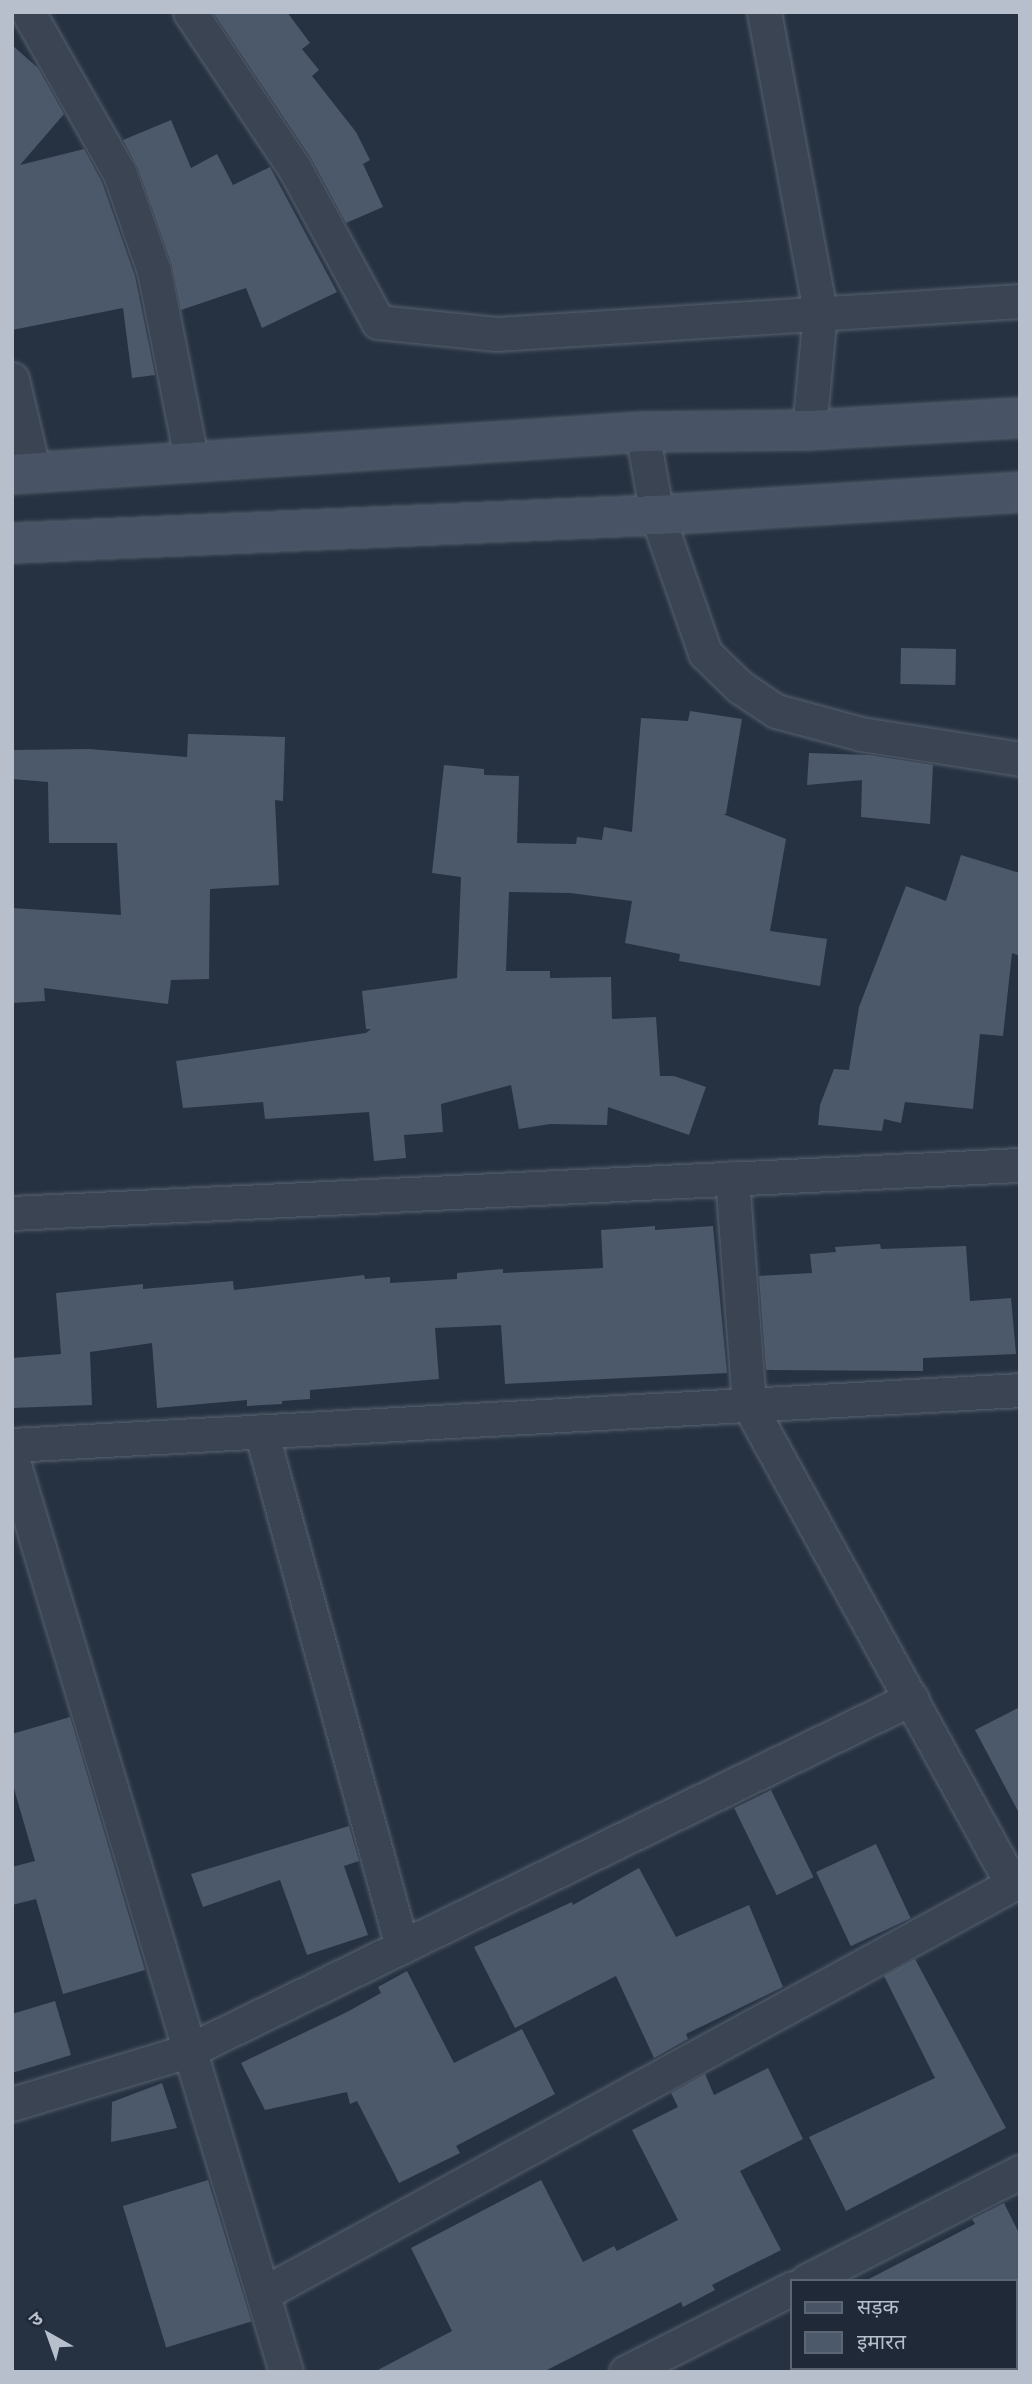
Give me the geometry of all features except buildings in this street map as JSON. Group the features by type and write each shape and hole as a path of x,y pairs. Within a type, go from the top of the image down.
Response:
{"main road":[{"path":"23,473 642,432 809,430 1020,418"},
{"path":"12,543 657,515 1020,492"}],"street":[{"path":"28,12 120,174 154,271 192,463"},
{"path":"190,12 295,169 378,322 496,334 1020,300"},
{"path":"764,12 820,312 809,430"},
{"path":"12,379 23,473"},
{"path":"642,432 657,515 705,653 740,687 776,711 861,734 1020,759"},
{"path":"12,1213 1020,1165"},
{"path":"264,2293 1016,1882 750,1405 732,1178"},
{"path":"12,1445 750,1405 1015,1399"},
{"path":"261,1431 402,1947"},
{"path":"12,1458 286,2372"},
{"path":"12,2104 188,2051 912,1698"},
{"path":"810,2279 1020,2172"},
{"path":"626,2372 790,2289"}]}
